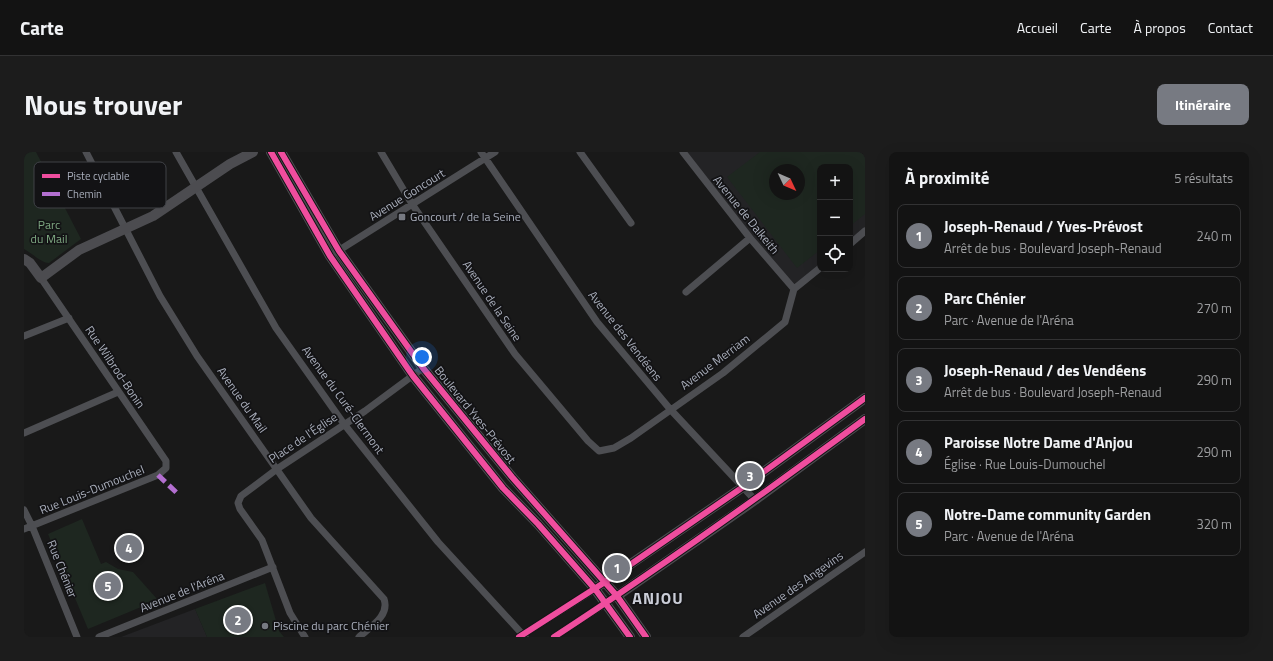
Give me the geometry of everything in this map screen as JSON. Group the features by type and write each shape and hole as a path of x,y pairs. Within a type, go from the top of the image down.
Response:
{"street":[{"name":"Avenue du Mail","path":"86,152 91,162"},
{"name":"Avenue du Curé-Clermont","path":"176,152 276,328 344,424 438,542 522,636"},
{"path":"166,207 195,187 253,152"},
{"name":"Boulevard Yves-Prévost","path":"271,152 413,376 500,484 595,589 630,637"},
{"name":"Boulevard Yves-Prévost","path":"281,152 335,253 423,368 510,475 617,596 646,637"},
{"name":"Avenue de la Seine","path":"381,152 412,204 515,354 588,442 599,451"},
{"name":"Avenue Goncourt","path":"335,253 412,204 483,155 495,152"},
{"path":"580,152 631,223"},
{"name":"Avenue de Dalkeith","path":"683,152 750,238 794,289"},
{"name":"Avenue des Vendéens","path":"483,155 597,322 670,409 755,500"},
{"name":"Avenue du Mail","path":"114,208 160,296 197,356 311,518 384,599 386,604 383,616 359,637"},
{"path":"24,259 30,263 41,278 79,250 153,216 165,208"},
{"path":"853,242 864,235"},
{"path":"686,292 750,238"},
{"path":"794,289 817,270"},
{"name":"Rue Wilbrod-Bonin","path":"41,278 166,461 166,468"},
{"name":"Avenue Merriam","path":"599,451 614,448 723,373 785,322 794,289"},
{"path":"24,336 69,318"},
{"name":"Place de l'Église","path":"273,567 262,540 240,510 238,503 241,496 277,469 423,368"},
{"path":"24,433 118,392"},
{"path":"522,636 595,589 743,487 865,398"},
{"path":"554,637 617,596 755,500 865,419"},
{"name":"Rue Louis-Dumouchel","path":"24,529 158,475 166,468"},
{"name":"Boulevard Yves-Prévost","path":"500,484 510,475"},
{"name":"Rue Chénier","path":"24,510 32,526 77,637"},
{"name":"Avenue des Angevins","path":"743,637 865,552"},
{"path":"273,567 290,613 305,637"},
{"name":"Avenue de l'Aréna","path":"99,637 273,567"}],"shaded area":[{"path":"683,152 865,152 865,231 853,241 853,164 817,164 817,270 794,289"},
{"path":"195,609 207,637 121,637"}],"green space":[{"name":"Parc du Mail","path":"24,152 36,152 41,162 34,162 34,208 65,208 81,239 49,263 40,260 24,249"},
{"path":"760,152 865,152 865,214 853,224 853,164 817,164 817,252 797,268 727,177"},
{"path":"82,519 101,564 106,562 118,569 133,572 158,600 88,629 48,534"},
{"path":"265,583 279,631 284,637 207,637 195,609"}],"marked path":[{"path":"158,475 177,493"}],"cycle path":[{"path":"271,152 330,256 413,376 503,488 538,524 595,589 630,637"},
{"path":"281,152 339,251 423,368 512,477 617,596 646,637"},
{"path":"519,637 605,582 743,487 865,398"},
{"path":"554,637 711,530 865,419"}],"place":[{"name":"Goncourt / de la Seine","path":"402,217"},
{"name":"Joseph-Renaud / des Vendéens","path":"750,476"},
{"name":"Paroisse Notre Dame d'Anjou","path":"129,548"},
{"name":"Joseph-Renaud / Yves-Prévost","path":"617,568"},
{"name":"Notre-Dame community Garden","path":"108,586"},
{"name":"Parc Chénier","path":"238,620"},
{"name":"Piscine du parc Chénier","path":"265,626"}],"district":[{"name":"ANJOU","path":"658,598"}]}
